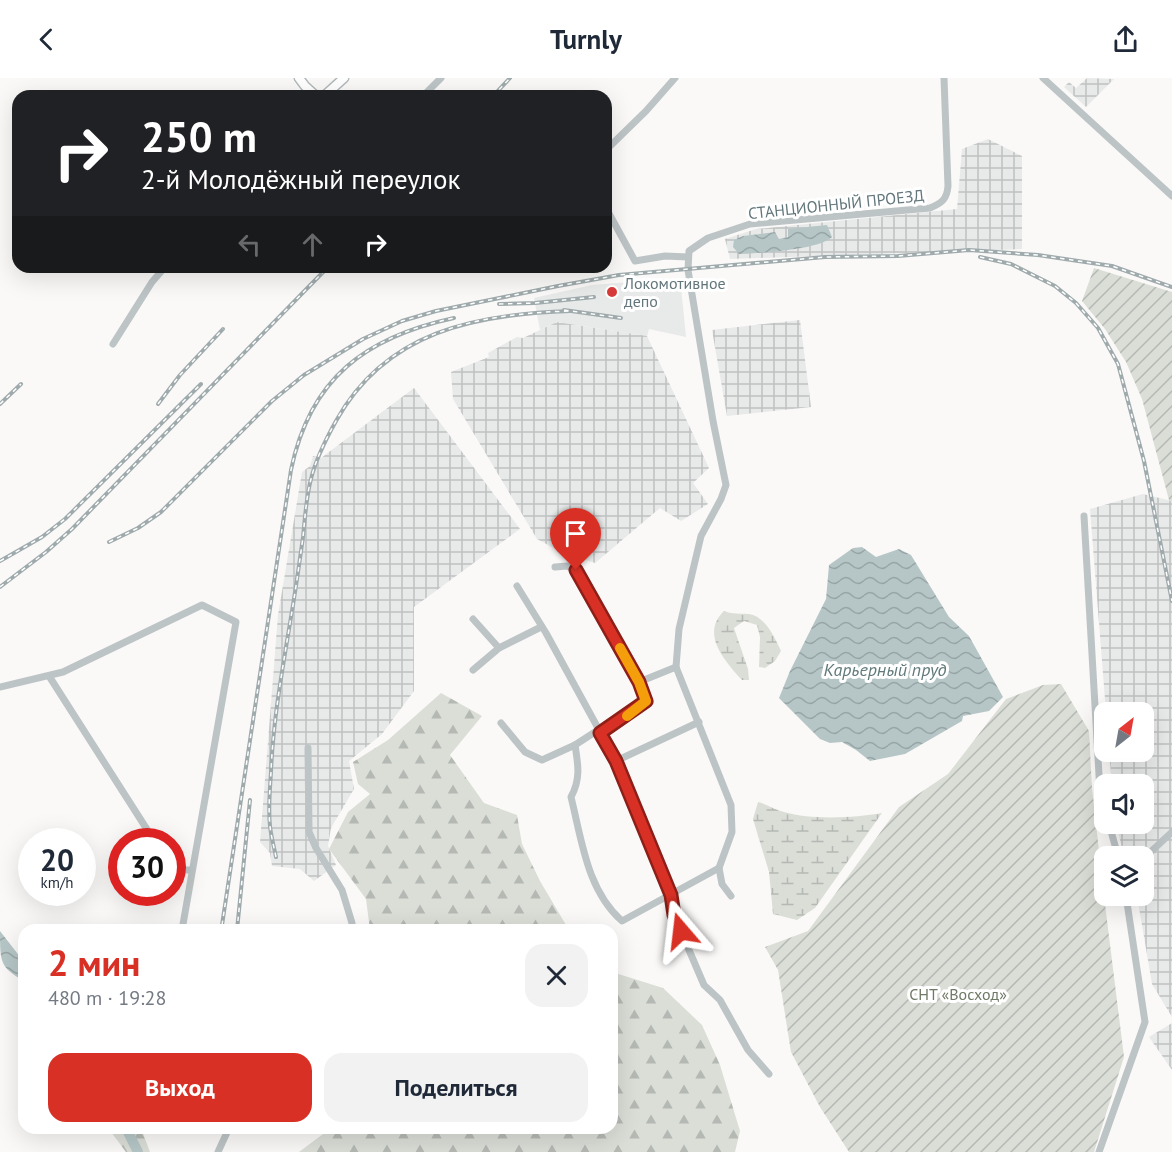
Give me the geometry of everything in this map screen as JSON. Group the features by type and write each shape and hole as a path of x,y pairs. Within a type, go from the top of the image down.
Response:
{"main road":[{"path":"299,78 309,90"},
{"path":"331,90 344,78"}],"street":[{"path":"429,90 441,78"},
{"path":"612,144 675,78"},
{"name":"СТАНЦИОННЫЙ ПРОЕЗД","path":"688,257 691,248 708,238 750,224 930,208 940,204 947,196 948,186 944,78"},
{"path":"1043,78 1172,196"},
{"path":"612,219 636,261 665,256 688,257 688,270 711,409 726,485 722,498 701,536 679,629 676,667 731,805 732,832 719,868 722,884 731,896"},
{"path":"113,344 160,273"},
{"path":"1084,516 1100,774"},
{"path":"501,723 525,752 542,760 575,745 595,732 600,733 646,701 639,682 576,570 567,566 555,567"},
{"path":"517,586 616,761 671,895 674,915 704,985 720,1000 748,1050 769,1074"},
{"path":"0,687 63,672 202,605 236,622 183,924"},
{"path":"473,619 499,648"},
{"path":"473,670 499,648 541,627"},
{"path":"639,682 676,667"},
{"path":"49,676 146,828"},
{"path":"616,761 699,722"},
{"path":"575,745 579,775 572,797 591,878 612,912 622,921 719,868"},
{"path":"308,748 309,832 316,848 342,890 352,924"},
{"path":"1154,849 1172,832"},
{"path":"186,870 192,870"},
{"path":"1099,1152 1145,1022 1128,906"},
{"path":"218,1152 226,1134"}],"shaded area":[{"path":"1087,78 1114,79 1086,107 1064,87 1069,82 1076,88"},
{"path":"988,139 1022,156 1022,249 730,259 725,239 756,229 957,209 962,149"},
{"path":"680,278 686,337 649,329 647,336 557,322 540,330 534,298 592,285"},
{"path":"800,320 811,407 727,416 712,330"},
{"path":"557,322 647,336 709,468 693,483 708,504 681,521 660,508 595,563 561,552 537,539 453,399 451,372 489,357 488,353 517,337 523,338"},
{"path":"414,388 520,529 414,607 414,691 382,734 349,761 354,789 331,828 328,846 336,865 314,881 300,869 272,866 270,853 260,842 278,615 302,472 310,466 313,456 321,458"},
{"path":"1143,494 1172,501 1172,1017 1152,984 1139,906 1154,906 1154,846 1122,846 1118,834 1154,834 1154,774 1111,774 1110,762 1154,762 1154,702 1105,702 1090,509"},
{"path":"1172,1023 1172,1070 1149,1037"}],"green space":[{"path":"1094,268 1172,292 1172,501 1169,500 1142,399 1126,362 1105,329 1082,301"},
{"path":"724,611 749,614 760,619 769,628 781,651 775,661 765,668 759,667 760,637 757,625 744,621 734,628 748,669 749,680 742,680 718,647 714,629"},
{"name":"СНТ «Восход»","path":"1061,684 1089,731 1094,834 1097,834 1098,846 1094,846 1094,906 1105,906 1124,1057 1094,1152 849,1152 820,1107 791,1052 778,970 765,947 808,931 899,807 948,774 1006,699 1043,685"},
{"path":"441,693 482,716 450,755 484,803 517,815 522,844 540,881 565,924 369,924 366,899 329,849 348,812 370,794 358,784 353,762 388,740"},
{"path":"758,802 795,815 846,817 882,813 815,908 797,920 773,914 769,872 753,819"},
{"path":"618,974 663,988 702,1025 720,1065 740,1131 735,1152 299,1152 323,1134 618,1134"},
{"path":"112,1134 143,1134 150,1152 126,1152"}],"water":[{"path":"827,225 832,237 815,245 739,254 733,247 734,240 743,236 775,232 779,239 788,237 788,229"},
{"name":"Карьерный пруд","path":"862,547 876,557 899,549 911,555 949,617 969,636 1003,697 989,711 963,716 962,721 905,754 870,761 842,742 830,743 820,739 779,698 826,599 829,565 853,548"},
{"path":"0,931 18,954 18,977 3,963"}],"waterway":[{"path":"129,1134 138,1152"}],"railway":[{"path":"499,90 510,78"},
{"path":"109,542 138,528 161,512 272,401 304,375 363,339 402,321 436,311 619,275 825,257 898,256 969,250 1038,255 1112,266 1172,287"},
{"path":"980,257 1011,264 1055,286 1076,303 1098,328 1118,364 1144,461 1172,601"},
{"path":"0,587 72,529 322,273"},
{"path":"499,304 594,297"},
{"path":"564,310 621,318"},
{"path":"276,857 269,812 276,715 309,486 318,456 332,428 357,391 380,366 407,347 436,333 468,323 501,317 570,311"},
{"path":"222,924 291,470 300,438 312,410 328,386 347,367 369,350 394,337 454,318"},
{"path":"158,404 180,375 223,329"},
{"path":"0,404 21,384"},
{"path":"0,561 42,537 65,519 201,384"},
{"path":"238,924 250,800"}],"slow traffic":[{"path":"620,648 639,682 646,701 627,716"}],"place":[{"name":"Локомотивное депо","path":"612,292"}],"route":[{"path":"576,570 639,682 646,701 600,733 616,761 671,895 674,915 681,931"}]}
